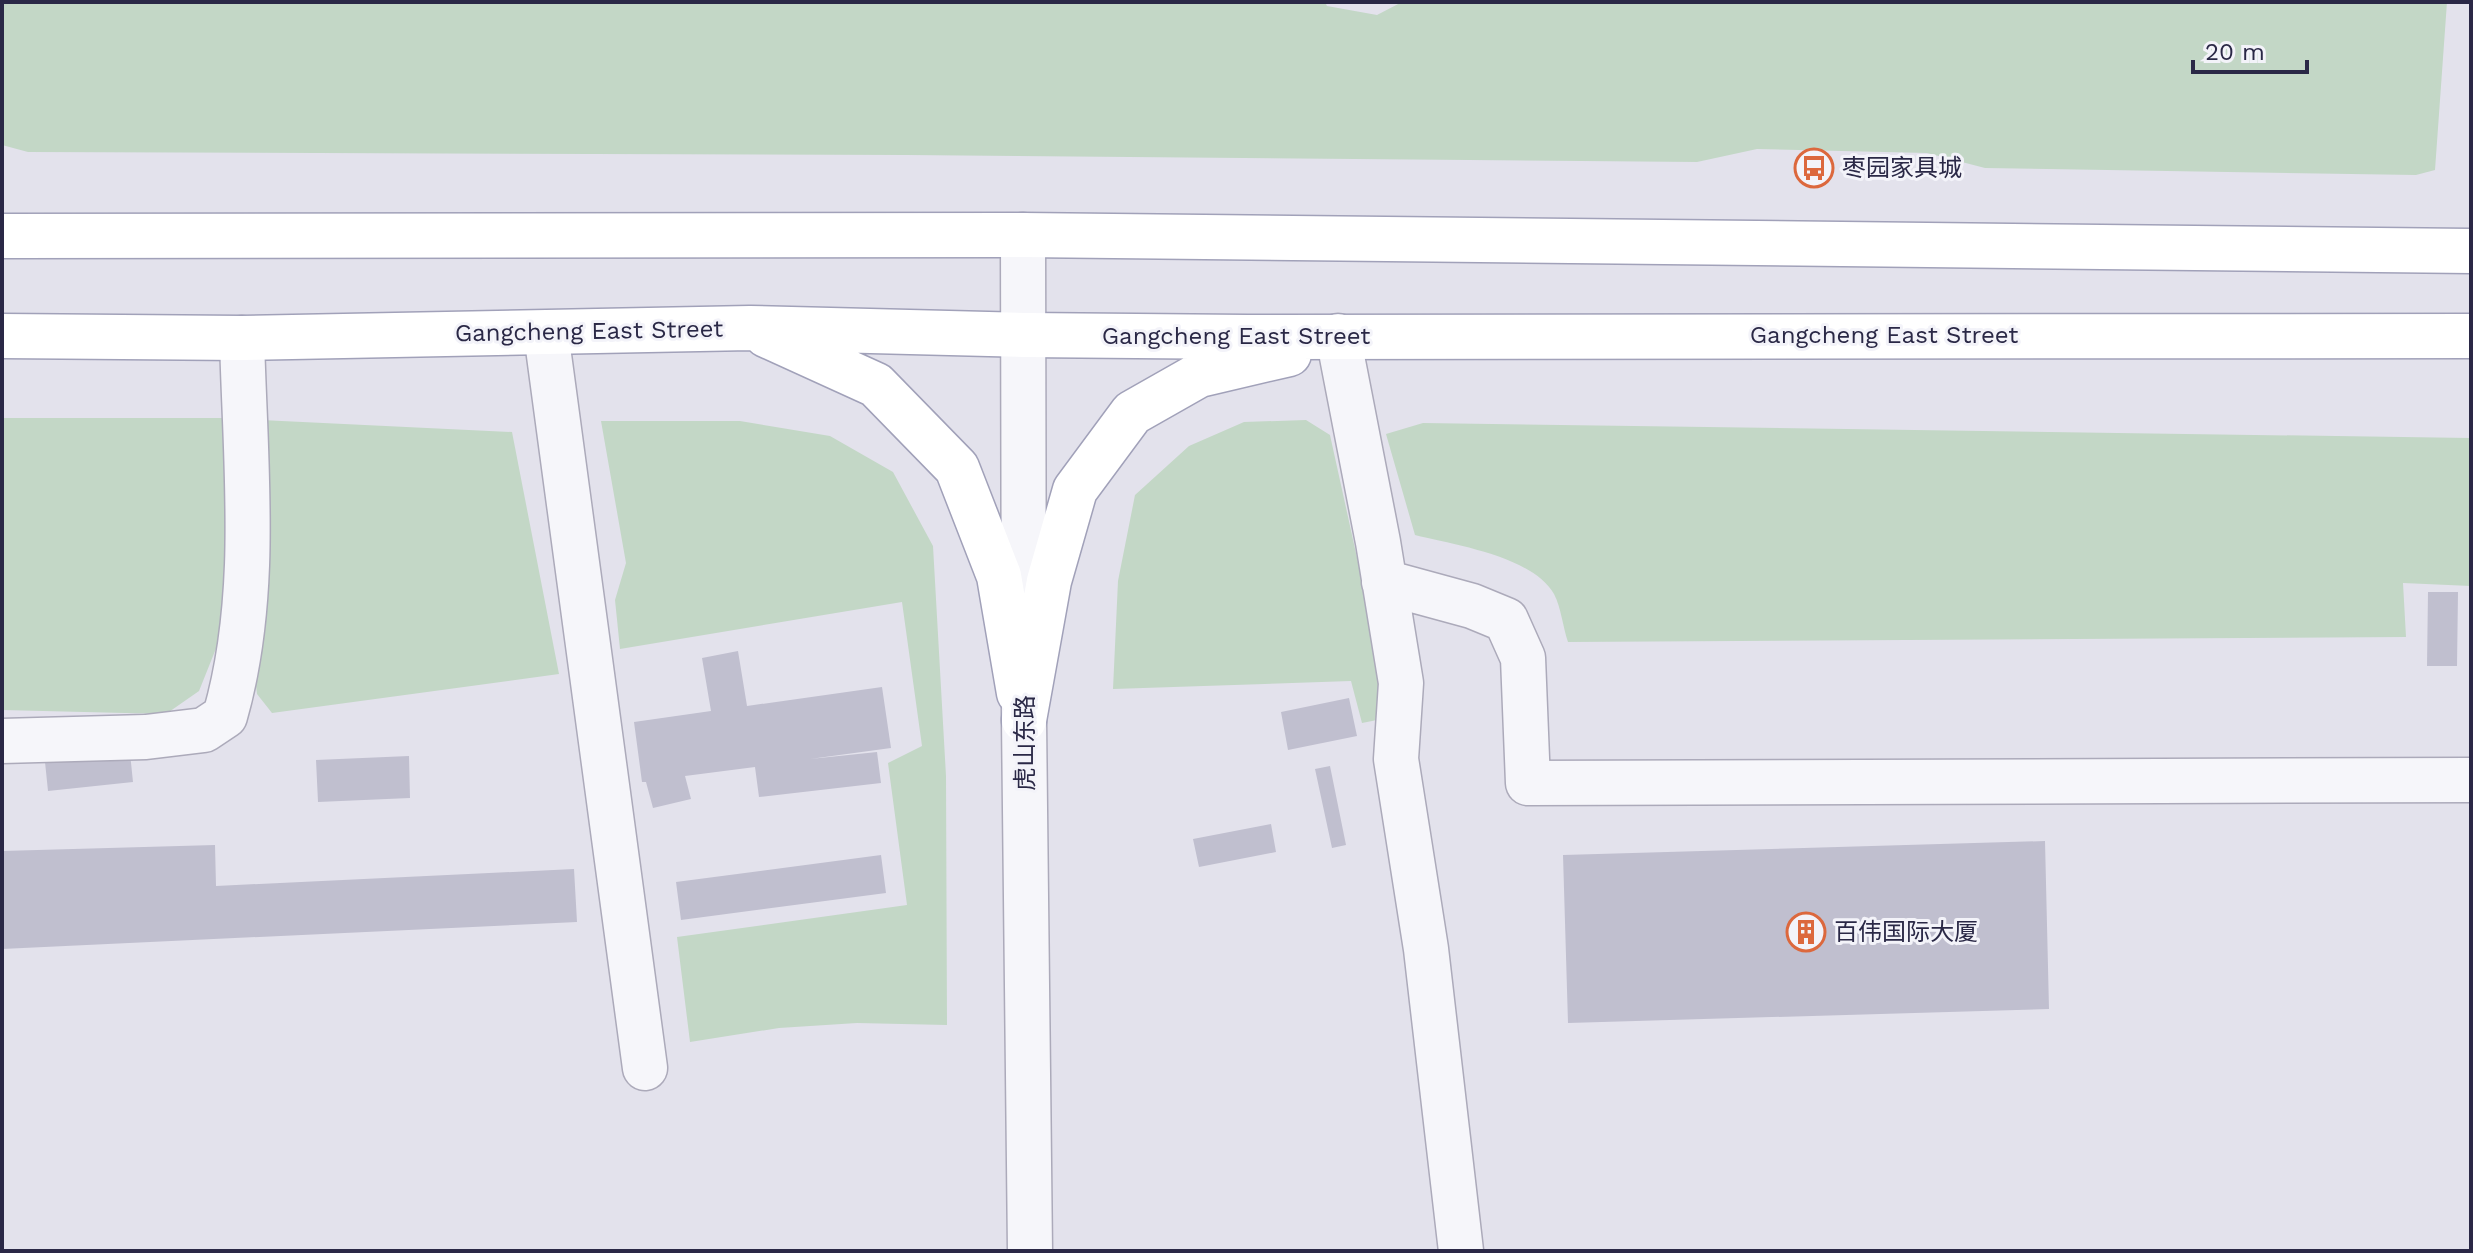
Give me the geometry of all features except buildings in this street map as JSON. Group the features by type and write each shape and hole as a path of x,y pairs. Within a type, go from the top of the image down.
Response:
{"main road":[{"path":"2,236 1023,235 2471,251"},
{"path":"750,328 876,385 957,468 999,576 1024,720"},
{"name":"Gangcheng East Street","path":"2,336 242,338 750,328 1338,340 1389,335 2471,336"},
{"path":"1024,720 1049,581 1075,490 1132,413 1199,375 1338,340"}],"street":[{"name":"虎山东路","path":"1023,235 1030,1251"},
{"path":"546,333 645,1068"},
{"path":"2,741 146,737 204,730 225,716 248,584 242,338"},
{"path":"1338,340 1401,683 1396,759 1426,949 1461,1251"},
{"path":"1384,582 1472,606 1506,620 1523,658 1528,783 2471,780"}],"green space":[{"path":"2,2 1325,2 1327,6 1377,15 1402,2 2447,2 2435,170 2416,175 1985,168 1927,153 1757,149 1697,162 28,152 2,145"},
{"path":"2,418 225,418 227,605 217,646 199,691 166,714 2,710"},
{"path":"261,420 512,432 559,674 272,713 257,694 253,661 269,578"},
{"path":"1306,420 1330,435 1392,717 1362,723 1351,681 1113,689 1118,581 1135,495 1189,446 1244,422"},
{"path":"601,421 740,421 830,436 893,472 933,546 946,776 947,1025 857,1023 779,1028 690,1042 677,937 907,905 888,763 922,746 902,602 620,649 615,600 626,563"},
{"path":"1423,423 2470,438 2471,586 2403,583 2406,637 1568,642 1554,594 1529,570 1491,554 1415,535 1386,434"}],"place":[{"name":"枣园家具城","path":"1814,168"},
{"name":"百伟国际大厦","path":"1806,932"}]}
